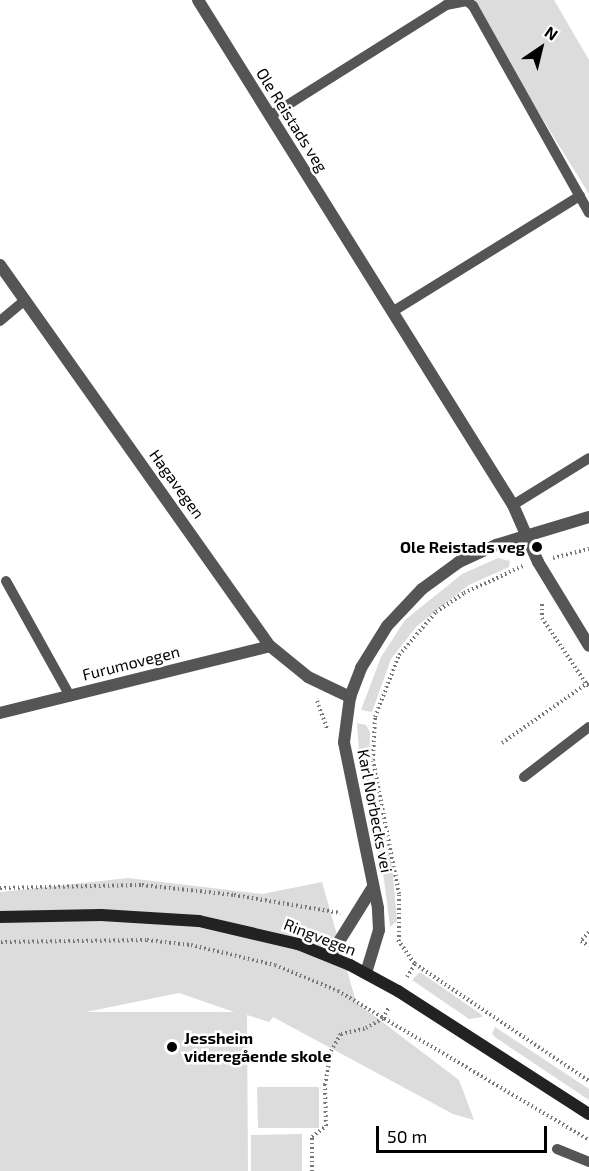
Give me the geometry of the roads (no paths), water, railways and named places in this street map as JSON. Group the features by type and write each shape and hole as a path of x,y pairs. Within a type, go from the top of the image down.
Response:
{"main road":[{"name":"Ringvegen","path":"0,917 101,915 199,921 268,935 330,956 366,973 589,1114"}],"street":[{"name":"Ole Reistads veg","path":"198,0 513,505 538,562 589,646"},
{"name":"Hagavegen","path":"0,265 270,646 308,677 350,697"},
{"name":"Karl Norbecks vei","path":"366,973 379,930 373,887 344,742 350,697 361,668 387,626 422,589 459,562 526,535 589,517"},
{"name":"Furumovegen","path":"0,713 270,646"},
{"name":"Karl Norbecks vei","path":"330,956 373,887"}],"lane":[{"path":"270,116 446,3 459,0 473,6 589,213"},
{"path":"392,312 580,196"},
{"path":"0,321 25,300"},
{"path":"513,505 589,458"},
{"path":"6,581 70,696"},
{"path":"524,777 589,727"},
{"path":"557,1149 589,1162"}],"place":[{"name":"Ole Reistads veg","path":"537,547"},
{"name":"Jessheim videregående skole","path":"172,1047"}]}
